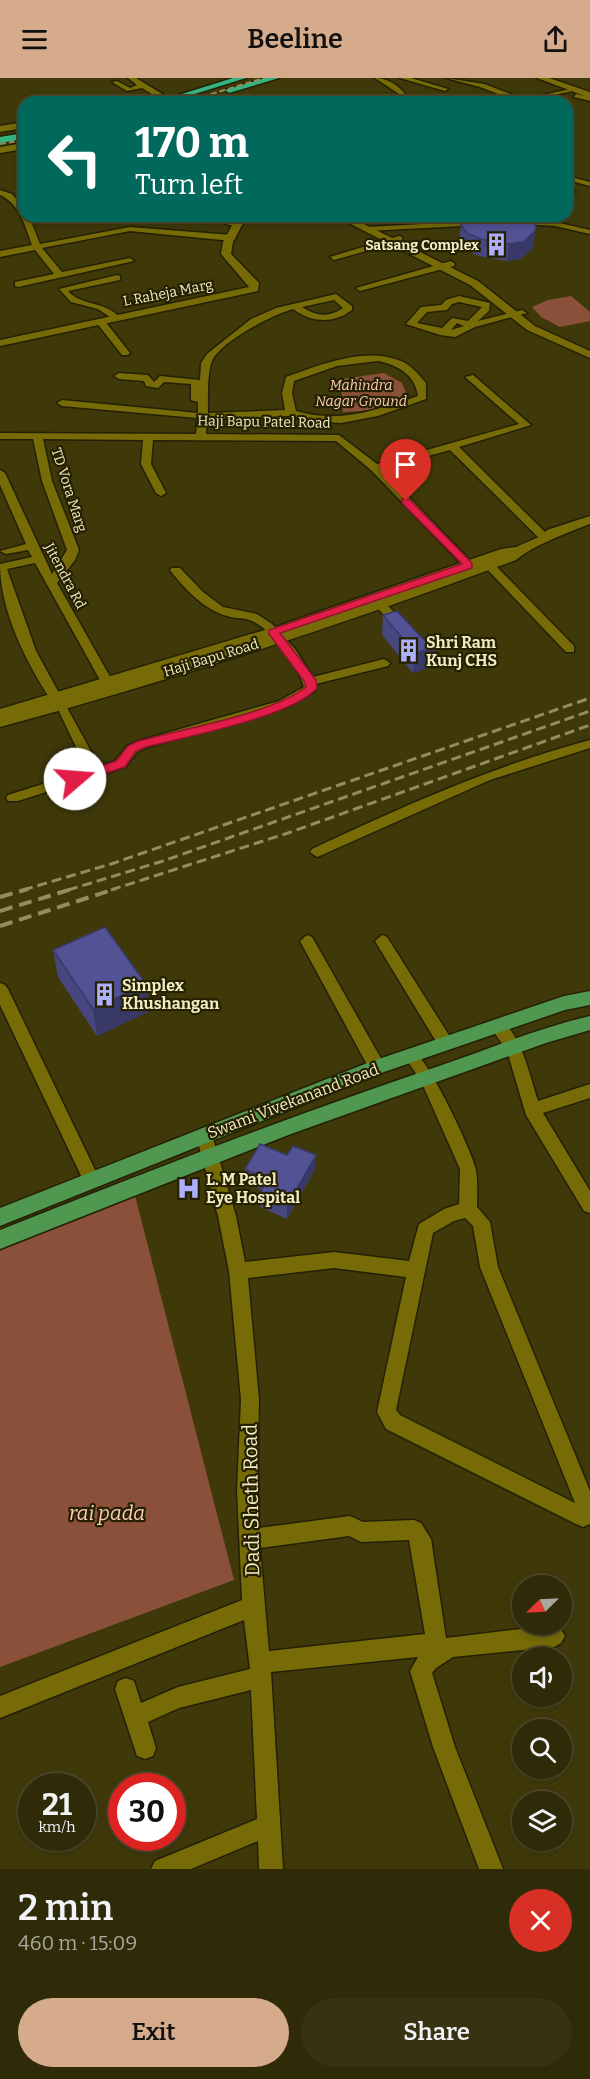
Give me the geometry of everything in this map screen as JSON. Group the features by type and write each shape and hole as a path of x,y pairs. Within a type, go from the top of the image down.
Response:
{"highway":[{"path":"197,96 231,80 242,78"},
{"path":"199,96 259,78"},
{"path":"219,91 235,90 275,78"},
{"path":"0,131 18,128"},
{"path":"0,140 18,137"}],"main road":[{"name":"Swami Vivekanand Road","path":"0,1217 377,1067 564,1002 590,998"},
{"name":"Swami Vivekanand Road","path":"0,1240 211,1155 514,1049 564,1028 590,1023"}],"street":[{"path":"131,78 157,96"},
{"path":"378,78 402,93 403,96"},
{"path":"403,78 445,89"},
{"path":"449,78 482,85 511,96"},
{"path":"541,78 584,93"},
{"path":"551,78 584,93"},
{"path":"115,82 129,90 143,86"},
{"path":"562,96 584,93 590,84"},
{"path":"0,148 18,145"},
{"path":"573,180 590,184"},
{"path":"0,192 9,196 18,206"},
{"path":"28,222 37,247 59,275"},
{"path":"0,254 130,229 232,237 240,222"},
{"path":"354,222 446,265 488,291 552,339 588,353"},
{"path":"360,222 371,229 492,222"},
{"path":"536,222 590,232"},
{"name":"L Raheja Marg","path":"0,343 254,289 255,285 226,254 232,237"},
{"path":"333,257 395,241"},
{"path":"19,281 130,261"},
{"path":"360,288 446,265"},
{"path":"32,278 43,274"},
{"path":"117,278 63,289 67,296 81,303 100,307 117,318"},
{"path":"410,308 417,306 425,307 444,308 449,302 459,299 487,305 472,323 455,334 411,324 425,307 488,291"},
{"path":"199,415 209,356 253,320 271,311 336,297 349,308 342,314 320,319 305,315 295,306"},
{"path":"499,322 520,315"},
{"path":"443,333 455,320 472,323 520,315 588,353"},
{"path":"101,322 124,353"},
{"path":"62,403 199,415 291,412 308,419 348,421 373,415 423,397 421,383 400,363 378,358 336,363 289,379 287,393 291,412"},
{"path":"119,376 148,378 149,384 158,384 160,379 196,381 201,436"},
{"path":"375,468 526,425 470,377"},
{"path":"339,438 348,421"},
{"name":"TD Vora Marg","path":"37,435 47,481 73,550 69,560 51,584"},
{"name":"Haji Bapu Patel Road","path":"0,436 339,438 375,468 471,568"},
{"path":"148,436 146,464 161,493"},
{"path":"453,447 546,538"},
{"name":"Jitendra Rd","path":"2,480 51,584 110,686"},
{"name":"Haji Bapu Road","path":"3,717 164,670 378,601 497,560 546,538 552,533 590,520"},
{"path":"6,551 32,546"},
{"path":"38,559 1,567 17,625 42,677 61,701 96,772"},
{"path":"497,560 570,649"},
{"path":"13,798 120,764 132,749 142,744 283,704 311,688 310,682 275,635 253,618 225,612 187,584 176,570"},
{"path":"378,601 414,639"},
{"path":"310,682 384,663"},
{"path":"317,852 425,801 552,753 590,744"},
{"path":"307,941 377,1067"},
{"path":"382,941 447,1044"},
{"path":"0,989 91,1179"},
{"path":"497,1025 514,1049 532,1110 590,1206"},
{"path":"412,1056 427,1078 468,1168 468,1210 481,1222 489,1267 588,1510 586,1519 393,1422 386,1412 414,1270 425,1229 450,1214 468,1210"},
{"path":"532,1110 590,1091"},
{"name":"Dadi Sheth Road","path":"204,1135 227,1216 238,1270 250,1400 247,1490 249,1539 260,1670 271,1869"},
{"path":"238,1270 334,1260 414,1270"},
{"path":"135,1717 178,1698 260,1670 427,1645 436,1639 421,1539 414,1530 361,1532 350,1526 249,1539"},
{"path":"0,1707 253,1606"},
{"path":"491,1869 444,1747 422,1671 428,1660 451,1647 554,1636"},
{"path":"126,1689 145,1748"},
{"path":"163,1869 269,1825"}],"green space":[{"path":"571,296 590,312 590,321 560,327 541,317 532,307 548,300"},
{"name":"Mahindra Nagar Ground","path":"384,373 402,383 406,393 400,399 368,410 343,412 341,379"},
{"name":"rai pada","path":"132,1184 234,1580 0,1667 0,1245"}],"building":[{"path":"462,222 533,222 536,225 535,231 523,242 509,244 481,239 467,233 461,225"},
{"path":"397,611 424,640 431,641 436,647 415,653 383,615"},
{"path":"105,927 146,984 93,1009 53,950"},
{"path":"260,1144 287,1155 293,1146 316,1155 287,1206 259,1194 268,1179 245,1169"}],"railway":[{"path":"205,96 264,78"},
{"path":"0,144 18,141"},
{"path":"23,890 111,864 590,698"},
{"path":"68,890 163,861 590,711"},
{"path":"111,890 288,833 590,725"},
{"path":"0,897 28,889"},
{"path":"0,911 72,889"},
{"path":"0,926 115,889"}],"place":[{"name":"Satsang Complex","path":"497,245"},
{"name":"Shri Ram Kunj CHS","path":"408,651"},
{"name":"Simplex Khushangan","path":"104,994"},
{"name":"L. M Patel Eye Hospital","path":"188,1188"}],"route":[{"path":"75,779 120,764 132,749 142,744 229,721 283,704 303,694 311,688 310,680 273,632 468,566 406,501"}]}
